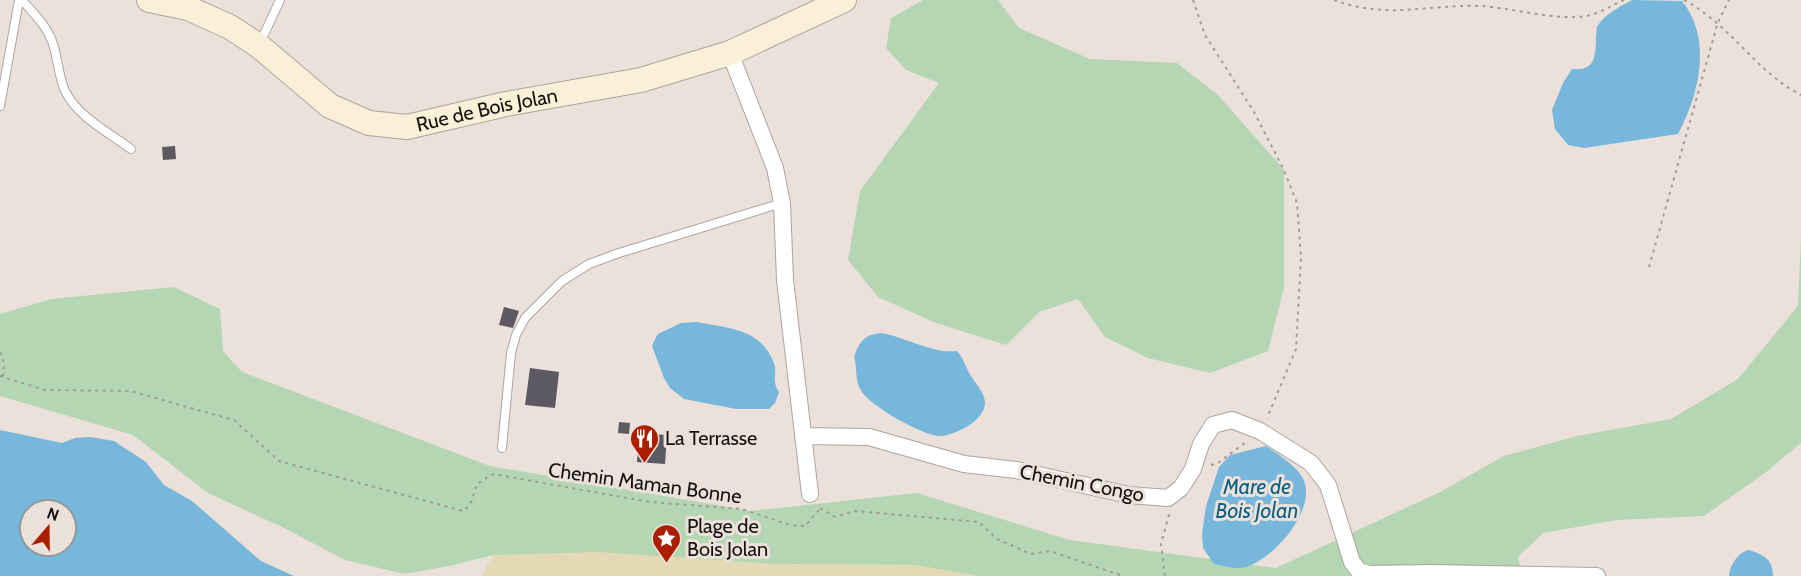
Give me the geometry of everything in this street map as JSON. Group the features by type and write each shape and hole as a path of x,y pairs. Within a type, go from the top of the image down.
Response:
{"street":[{"name":"Rue de Bois Jolan","path":"149,0 188,8 230,27 259,46 330,106 369,123 407,127 506,104 641,80 730,53 844,0"},
{"path":"730,53 775,168 782,203 785,280 810,494"},
{"name":"Chemin Congo","path":"803,436 869,437 964,465 1017,470 1129,495 1168,498 1181,488 1193,469 1201,444 1213,425 1232,420 1260,430 1311,463 1328,485 1352,562 1359,571 1369,574 1597,576"}],"lane":[{"path":"0,106 21,0"},
{"path":"21,0 45,26 52,41 66,91 73,103 82,113 131,149"},
{"path":"259,46 280,0"},
{"path":"502,448 511,353 516,335 525,318 562,281 589,264 619,253 782,203"}],"path":[{"path":"1193,0 1205,35 1254,112 1284,170 1297,203 1301,256 1296,349 1274,406 1260,430 1218,463 1193,469"},
{"path":"1334,0 1354,7 1389,12 1479,6 1566,17 1588,16 1624,0"},
{"path":"1606,8 1607,0"},
{"path":"1684,0 1718,22 1771,74 1786,87 1801,95"},
{"path":"1650,267 1718,22 1729,0"},
{"path":"0,352 4,363 2,377"},
{"name":"Chemin Maman Bonne","path":"2,377 45,390 130,391 234,420 279,461 463,511 470,505 477,484 493,474 650,502 742,509 790,525 805,526 820,509 836,517 855,511 979,522 997,539 1031,554 1050,551 1123,576"},
{"path":"1166,576 1161,544 1170,511 1168,498"}],"green space":[{"path":"923,0 998,0 1019,28 1090,59 1177,63 1218,95 1284,170 1284,288 1268,351 1210,373 1148,358 1105,337 1078,299 1039,312 1006,345 936,323 878,297 848,260 860,191 939,83 906,70 886,48 891,18"},
{"path":"1801,237 1801,443 1766,472 1704,516 1617,520 1543,533 1518,557 1522,576 979,576 914,565 774,564 493,555 405,574 345,560 284,528 208,493 133,435 0,396 0,314 51,299 174,287 220,309 223,351 242,372 490,466 751,511 917,493 1070,540 1276,568 1440,492 1504,456 1577,436 1671,419 1738,379 1798,306"}],"sand":[{"name":"Plage de Bois Jolan","path":"598,552 774,564 914,565 979,576 481,576 493,555"}],"water":[{"path":"1632,0 1682,1 1692,16 1700,49 1700,67 1697,85 1685,119 1678,134 1584,148 1568,145 1555,129 1552,110 1563,83 1572,69 1588,67 1592,63 1597,27 1600,22"},
{"path":"697,322 741,331 760,342 767,350 775,365 775,383 779,392 775,403 769,409 736,409 684,399 670,388 652,346 660,333 681,323"},
{"path":"881,333 929,348 957,351 984,396 984,409 975,421 954,433 933,435 899,420 867,398 858,384 854,357 863,340 870,335"},
{"path":"0,430 62,443 75,438 90,437 114,441 146,462 164,485 192,501 261,561 294,576 0,576"},
{"name":"Mare de Bois Jolan","path":"1266,446 1289,462 1303,478 1306,496 1303,508 1289,534 1268,555 1257,562 1238,568 1214,564 1203,548 1202,534 1206,506 1219,467 1230,455"},
{"path":"1749,550 1767,558 1773,570 1773,576 1729,576 1735,560 1741,553"}],"building":[{"path":"175,146 176,159 163,160 162,147"},
{"path":"504,307 519,311 513,328 499,325"},
{"path":"530,368 559,372 555,408 525,405"},
{"path":"619,422 630,423 629,434 618,433"},
{"path":"639,433 667,435 665,464 637,462"}],"place":[{"name":"La Terrasse","path":"644,464"},
{"name":"Plage de Bois Jolan","path":"666,564"}]}
